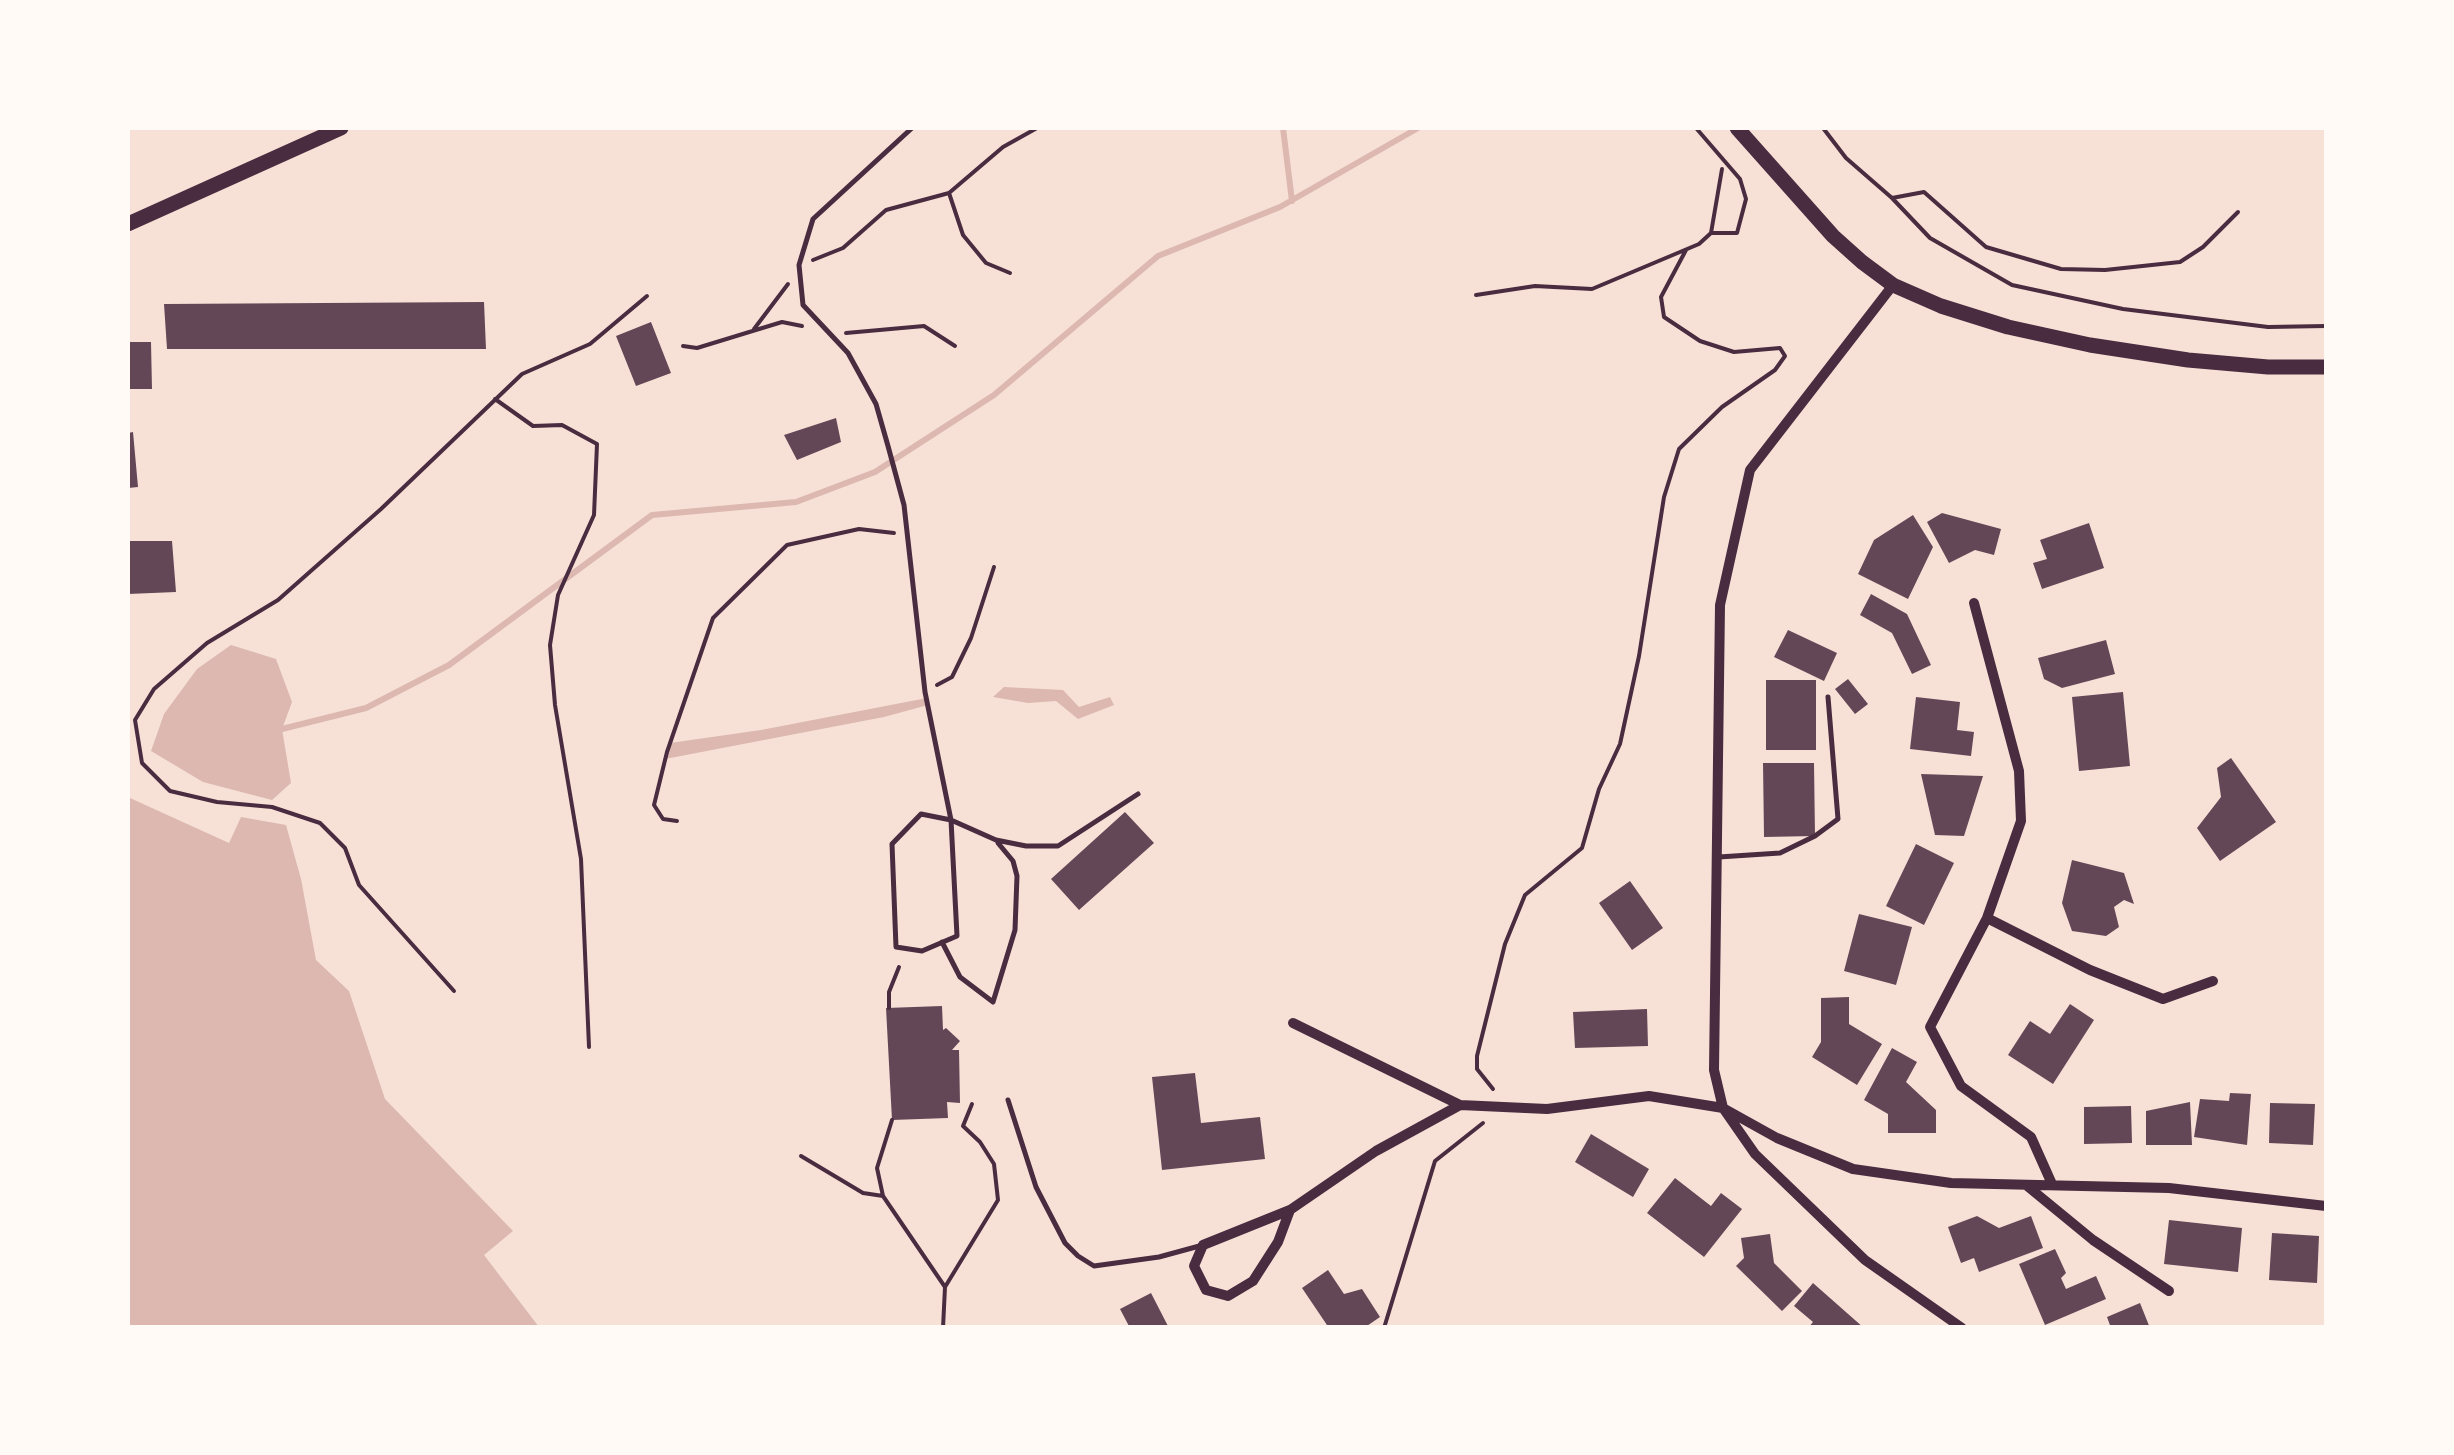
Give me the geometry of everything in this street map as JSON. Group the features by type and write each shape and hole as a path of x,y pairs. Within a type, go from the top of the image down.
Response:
{"main road":[{"path":"128,224 342,128"},
{"path":"1737,128 1833,236 1893,285 1940,306 2008,327 2090,345 2188,360 2268,367 2326,366"}],"street":[{"path":"1893,285 1750,470 1720,605 1714,1070 1722,1108 1755,1154 1866,1260 1962,1328"},
{"path":"1974,603 2018,772 2021,821 1987,918 1930,1027 1961,1086 2031,1138 2052,1184"},
{"path":"1987,918 2090,970 2163,999 2213,981"},
{"path":"1293,1022 1460,1106 1546,1109 1650,1096 1722,1108 1777,1138 1854,1169 1951,1184 2169,1188 2326,1206"},
{"path":"1290,1210 1278,1242 1253,1280 1228,1296 1206,1290 1194,1266 1203,1245 1290,1210 1376,1151 1460,1106"},
{"path":"2025,1184 2093,1240 2168,1291"}],"lane":[{"path":"912,128 814,218 800,266 803,305 848,353 876,404 904,505 925,692 951,820 956,936 922,951 896,948 892,844 920,814 951,820 996,840 1026,846 1058,846 1138,794"},
{"path":"1716,857 1780,853 1815,836 1838,818 1828,697"},
{"path":"942,942 960,977 993,1002 1015,930 1017,876 1013,861 996,840"},
{"path":"1008,1100 1036,1187 1065,1243 1078,1256 1094,1266 1106,1265 1203,1245"}],"path":[{"path":"800,266 843,248 886,210 949,193 1003,147 1037,128"},
{"path":"1476,295 1535,286 1592,288 1686,250 1712,233 1737,233 1746,199 1740,179 1696,128"},
{"path":"1823,128 1846,158 1930,238 2012,285 2124,309 2268,327 2326,326"},
{"path":"1712,233 1722,169"},
{"path":"1892,198 1924,192 1986,247 2061,269 2122,269 2180,262 2202,247 2238,212"},
{"path":"949,193 963,235 986,263 1010,274"},
{"path":"1384,1328 1435,1160 1506,1106 1477,1069 1505,944 1524,895 1582,848 1600,789 1620,744 1640,656 1664,497 1679,449 1722,407 1775,370 1785,356 1780,348 1734,352 1700,342 1664,317 1661,297 1686,250"},
{"path":"753,331 788,284 787,270"},
{"path":"454,991 359,885 345,848 320,823 272,807 218,802 170,791 142,763 134,720 154,689 207,643 278,600 382,508 522,374 590,344 647,296"},
{"path":"495,399 533,426 562,425 597,444 594,515 558,595 550,645 555,705 582,859 590,1047"},
{"path":"677,821 662,820 654,805 666,752 713,618 787,545 859,529 907,534"},
{"path":"925,692 952,677 971,638 994,567"},
{"path":"889,1008 889,992 899,967"},
{"path":"943,1328 944,1286 998,1200 994,1164 980,1142 963,1126 972,1104"},
{"path":"892,1120 878,1168 883,1196 944,1286"},
{"path":"801,1156 864,1193 883,1196"}],"shaded area":[{"path":"231,645 276,659 292,702 282,729 291,783 272,800 203,782 151,751 164,714 197,669"},
{"path":"1004,687 1063,690 1079,707 1110,697 1114,705 1078,719 1056,701 1028,703 993,697"},
{"path":"927,698 928,705 884,717 665,759 670,743"},
{"path":"130,798 229,843 241,817 286,825 316,960 349,991 385,1099 513,1231 484,1255 539,1327 128,1327"}],"building":[{"path":"484,302 486,349 167,349 164,304"},
{"path":"651,322 671,373 636,386 616,336"},
{"path":"128,342 151,342 152,389 128,389"},
{"path":"836,418 841,442 797,460 784,435"},
{"path":"133,432 138,487 128,488 128,433"},
{"path":"1942,513 2001,529 1994,555 1975,550 1949,563 1927,522"},
{"path":"1913,515 1933,547 1908,599 1858,574 1874,540"},
{"path":"2089,523 2104,568 2042,589 2033,563 2047,559 2040,540"},
{"path":"128,541 172,541 176,592 128,594"},
{"path":"1871,594 1907,614 1931,665 1912,674 1892,633 1860,615"},
{"path":"1788,630 1837,653 1824,681 1774,657"},
{"path":"2106,640 2115,674 2062,688 2044,679 2038,658"},
{"path":"1848,679 1868,704 1855,714 1835,689"},
{"path":"1766,680 1816,680 1816,750 1766,750"},
{"path":"2123,692 2130,766 2079,771 2072,697"},
{"path":"1916,697 1960,702 1957,730 1974,732 1971,756 1910,749"},
{"path":"2231,758 2276,822 2220,861 2197,828 2221,797 2217,768"},
{"path":"1763,763 1814,763 1815,836 1764,837"},
{"path":"1921,774 1983,776 1964,836 1935,835"},
{"path":"1125,812 1154,843 1079,910 1051,879"},
{"path":"1916,844 1954,863 1924,925 1886,906"},
{"path":"2072,860 2124,873 2134,904 2124,900 2114,907 2119,927 2106,936 2072,931 2062,903"},
{"path":"1630,881 1663,928 1632,950 1599,903"},
{"path":"1859,914 1912,927 1896,985 1844,971"},
{"path":"1849,997 1849,1024 1882,1044 1857,1085 1812,1057 1821,1042 1821,998"},
{"path":"2070,1004 2094,1020 2053,1084 2008,1055 2030,1021 2050,1034"},
{"path":"942,1006 943,1030 946,1028 960,1041 952,1050 959,1050 960,1103 947,1102 948,1118 892,1120 886,1008"},
{"path":"1647,1009 1648,1046 1575,1048 1573,1012"},
{"path":"1892,1048 1917,1062 1906,1082 1936,1110 1936,1133 1888,1133 1888,1114 1864,1100"},
{"path":"1195,1073 1201,1123 1260,1117 1265,1159 1162,1170 1152,1077"},
{"path":"2230,1093 2251,1094 2247,1145 2194,1137 2200,1099 2229,1101"},
{"path":"2190,1102 2192,1145 2146,1145 2146,1111"},
{"path":"2270,1103 2315,1104 2313,1145 2269,1143"},
{"path":"2131,1106 2132,1143 2084,1144 2084,1107"},
{"path":"1591,1134 1649,1169 1633,1197 1575,1162"},
{"path":"1675,1178 1711,1206 1721,1193 1742,1209 1704,1257 1647,1213"},
{"path":"1977,1216 1999,1228 2031,1216 2043,1248 1979,1272 1974,1258 1961,1263 1948,1227"},
{"path":"2169,1220 2242,1228 2238,1272 2164,1264"},
{"path":"2272,1233 2319,1236 2317,1283 2269,1280"},
{"path":"1770,1234 1774,1263 1802,1291 1782,1311 1736,1266 1744,1258 1741,1238"},
{"path":"2055,1249 2066,1273 2061,1278 2066,1289 2096,1276 2106,1299 2045,1325 2019,1264"},
{"path":"1328,1270 1344,1294 1362,1289 1380,1317 1364,1328 1329,1328 1302,1288"},
{"path":"1813,1283 1864,1328 1808,1328 1813,1322 1794,1306"},
{"path":"1151,1293 1169,1328 1130,1328 1120,1309"},
{"path":"2140,1303 2150,1328 2111,1328 2107,1317"}],"waterway":[{"path":"1283,128 1292,201"},
{"path":"282,729 366,708 449,665 652,515 796,502 875,472 994,395 1158,256 1280,207 1418,128"}]}
